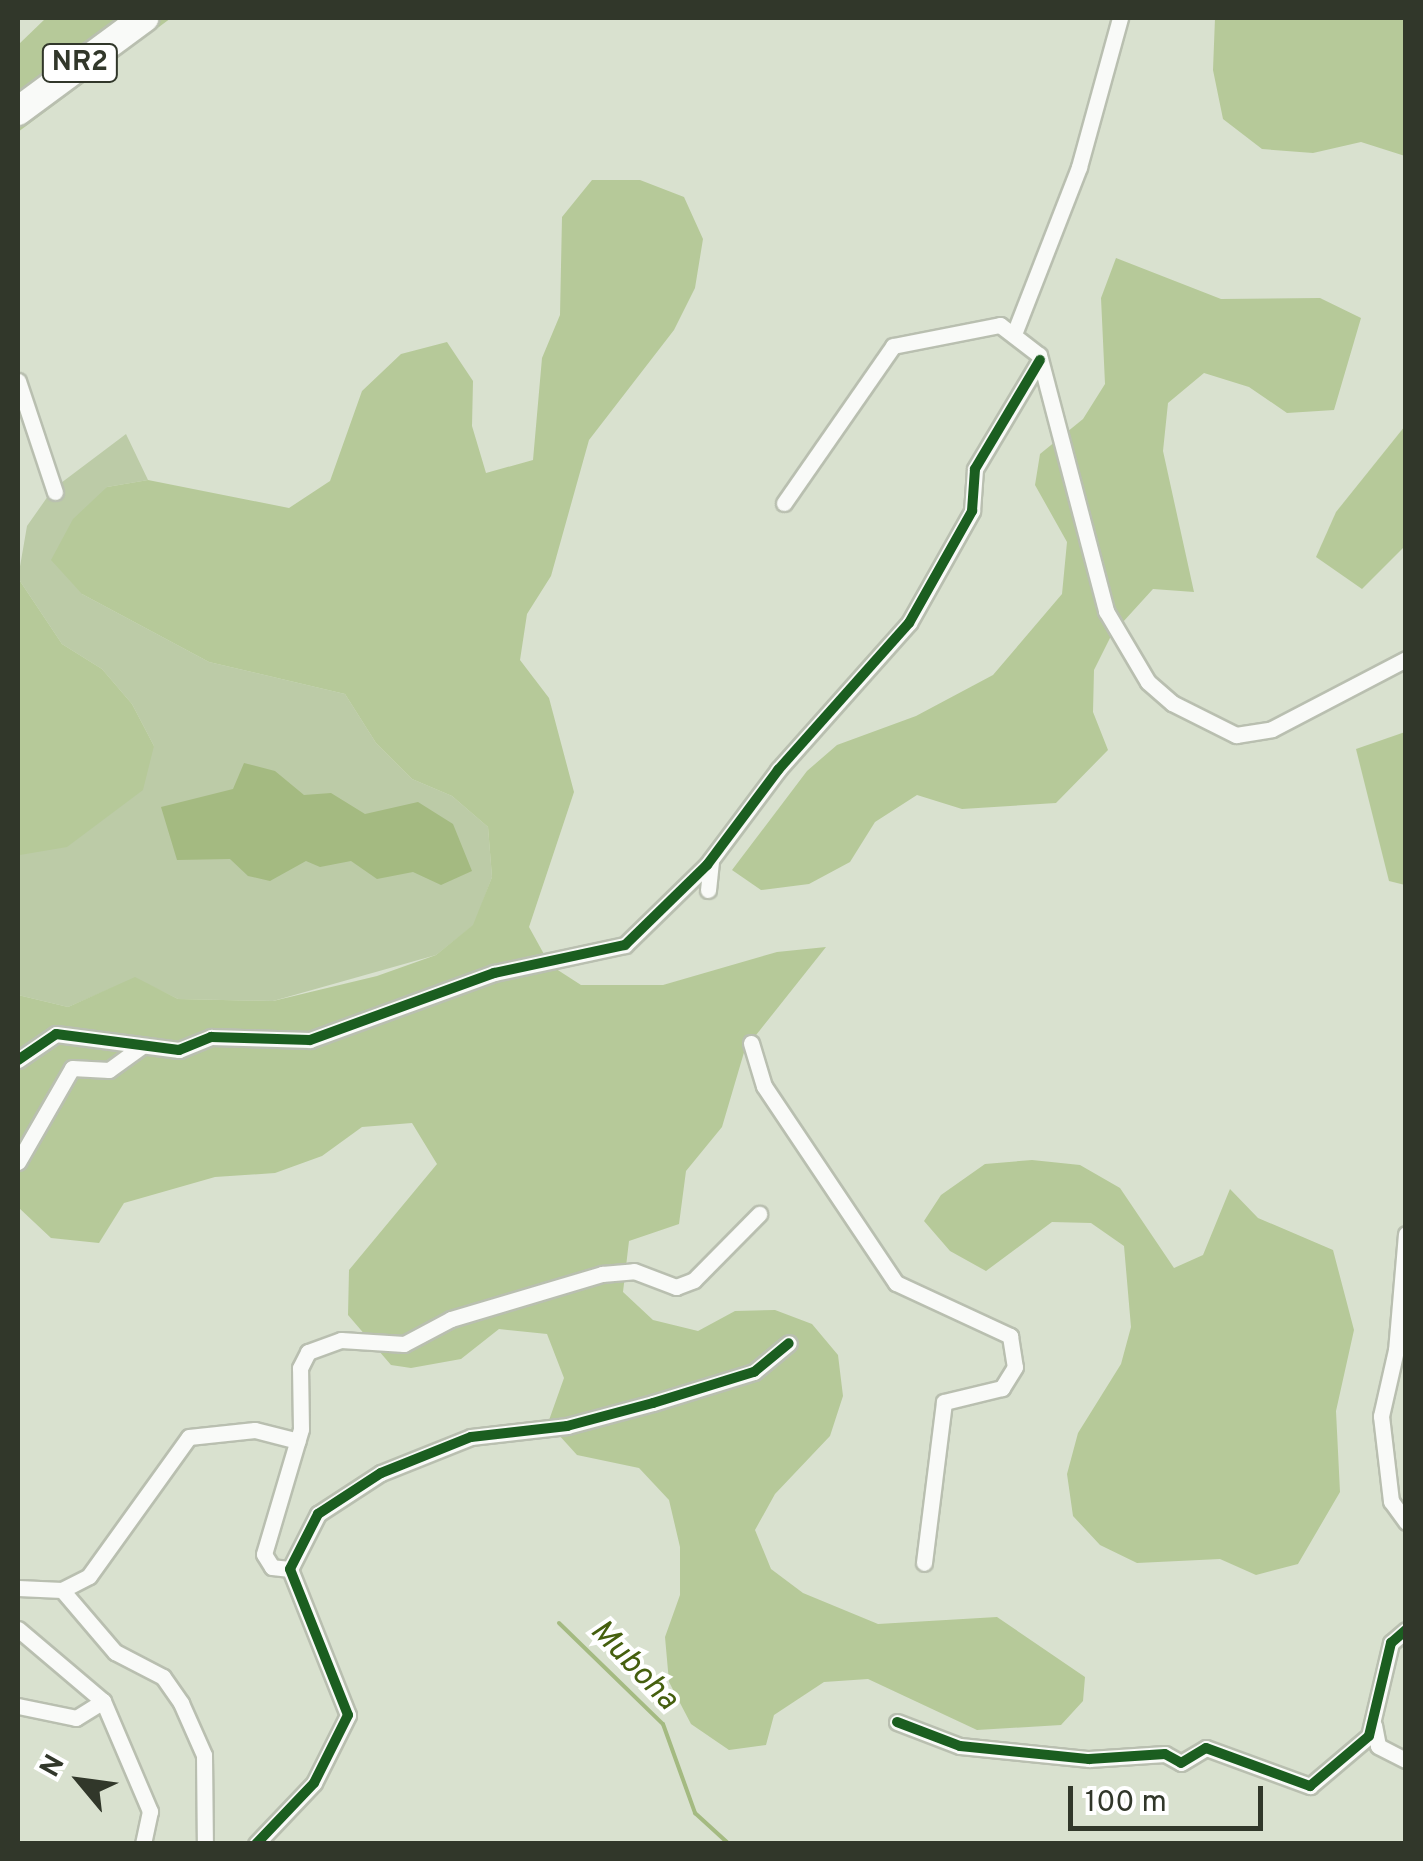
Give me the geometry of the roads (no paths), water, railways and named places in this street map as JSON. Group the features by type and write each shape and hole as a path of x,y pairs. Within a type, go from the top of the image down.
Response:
{"highway":[{"name":"NR2","path":"18,110 144,18"}],"street":[{"path":"1014,334 1079,167 1120,18"},
{"path":"784,502 893,346 953,330 1000,326 1040,360 1106,611 1148,682 1172,703 1236,735 1287,726 1346,684 1406,659"},
{"path":"18,1060 56,1034 179,1050 211,1037 310,1040 494,972 626,945 711,860 924,602 972,511 975,469 1040,360"},
{"path":"18,380 55,492"},
{"path":"708,890 711,860"},
{"path":"751,1043 764,1086 896,1282 1010,1336 1015,1368 1002,1388 944,1402 924,1563"},
{"path":"18,1162 72,1068 109,1070 140,1047"},
{"path":"290,1569 272,1567 264,1554 298,1441 300,1368 320,1343 404,1344 451,1319 602,1274 634,1270 676,1286 694,1280 760,1214"},
{"path":"1406,1234 1396,1350 1381,1416 1391,1500 1406,1522"},
{"path":"256,1844 314,1782 348,1714 290,1569 318,1514 380,1472 470,1437 567,1426 754,1372 788,1343"},
{"path":"18,1588 62,1590 98,1566 189,1437 255,1430 298,1441"},
{"path":"62,1590 115,1652 163,1678 181,1702 204,1755 206,1844"},
{"path":"18,1629 103,1701 150,1812 143,1844"},
{"path":"897,1722 960,1746 1089,1760 1165,1754 1181,1763 1206,1748 1310,1786 1369,1736 1391,1643 1406,1630"},
{"path":"18,1706 76,1718 103,1701"},
{"path":"1372,1711 1378,1746 1406,1760"}],"waterway":[{"name":"Muboha","path":"559,1623 663,1724 695,1813 729,1844"}]}
